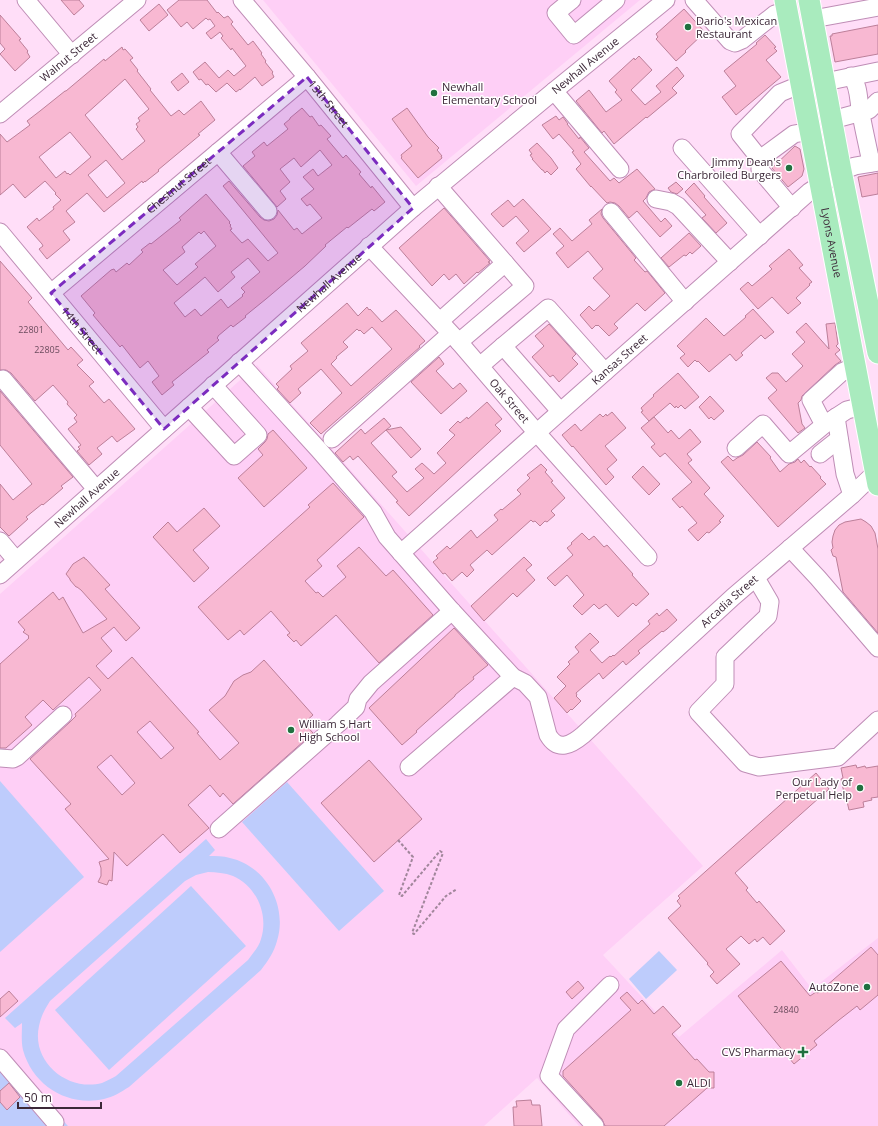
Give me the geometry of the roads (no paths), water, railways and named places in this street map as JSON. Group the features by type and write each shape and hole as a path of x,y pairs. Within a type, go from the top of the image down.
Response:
{"main road":[{"name":"Lyons Avenue","path":"786,5 877,476"},
{"path":"811,10 878,353"}],"street":[{"path":"26,0 72,55"},
{"name":"Walnut Street","path":"2,109 72,55 136,0"},
{"name":"13th Street","path":"242,0 307,77 413,208"},
{"path":"572,0 556,13 574,35 616,0"},
{"name":"Newhall Avenue","path":"0,575 438,186 666,0"},
{"path":"694,0 730,41 735,43 742,40 786,5"},
{"path":"811,10 878,7"},
{"path":"825,82 878,71"},
{"path":"851,76 857,87 860,112 875,162"},
{"name":"Chestnut Street","path":"51,293 307,77"},
{"path":"792,208 760,170 760,158 740,134 780,93 802,84"},
{"path":"554,91 620,169"},
{"path":"832,120 869,110 878,101"},
{"path":"760,158 794,134 811,131"},
{"path":"682,148 760,236"},
{"path":"218,152 268,211"},
{"name":"Kansas Street","path":"401,553 809,192 842,171 855,166 875,162"},
{"path":"438,186 525,286 450,332"},
{"path":"656,199 671,202 678,206 730,262"},
{"path":"611,212 686,302"},
{"name":"14th Street","path":"0,232 164,428"},
{"name":"Oak Street","path":"369,246 450,332 537,433 648,557"},
{"path":"332,438 450,332 505,263"},
{"path":"480,366 548,308 605,372"},
{"path":"503,346 560,411"},
{"path":"239,362 373,512 387,537 513,677 409,767"},
{"path":"852,495 845,474 839,439 830,421 811,400 842,372 855,366"},
{"path":"3,379 96,489"},
{"path":"189,407 234,456 258,435 213,385"},
{"path":"736,448 763,424 789,454 830,421 847,410 863,406"},
{"path":"820,454 839,439"},
{"name":"Arcadia Street","path":"513,677 525,682 538,697 548,736 551,741 563,746 575,742 733,597 852,495 877,476"},
{"path":"0,541 16,560"},
{"path":"790,548 818,578 878,648"},
{"path":"756,578 770,602 768,616 725,657 725,684 698,712 745,763 759,767 838,757 878,720"},
{"path":"219,829 338,724 356,707 358,699 371,683 452,611"},
{"path":"0,758 13,759 16,757 63,715"},
{"path":"595,1126 549,1076 566,1030 610,985"},
{"path":"0,1058 54,1122"}],"place":[{"name":"Dario's Mexican Restaurant","path":"688,27"},
{"name":"Newhall Elementary School","path":"434,93"},
{"name":"Jimmy Dean's Charbroiled Burgers","path":"789,168"},
{"name":"William S Hart High School","path":"291,730"},
{"name":"Our Lady of Perpetual Help","path":"860,788"},
{"name":"AutoZone","path":"867,987"},
{"name":"CVS Pharmacy","path":"803,1052"},
{"name":"ALDI","path":"679,1083"}]}
